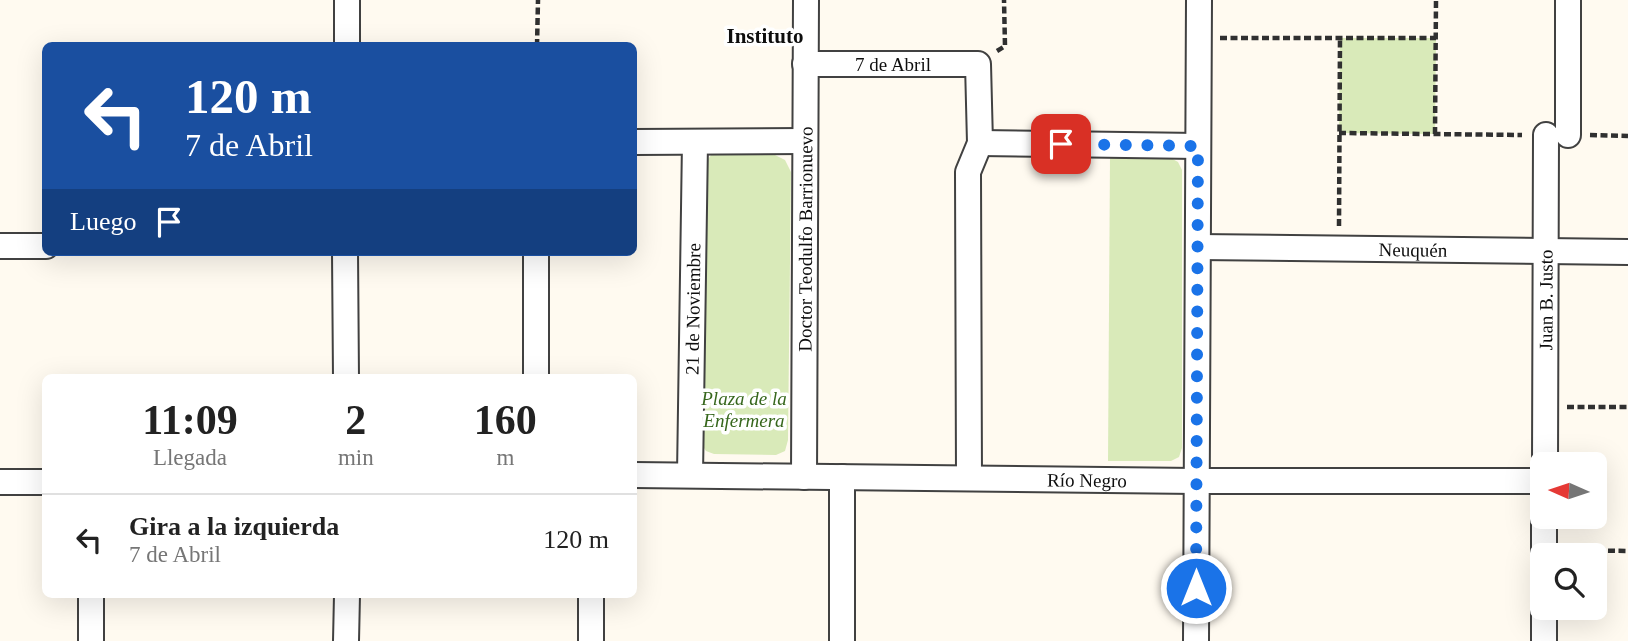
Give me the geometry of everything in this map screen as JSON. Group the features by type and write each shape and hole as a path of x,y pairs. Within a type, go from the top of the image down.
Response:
{"street":[{"path":"347,42 348,0"},
{"name":"Doctor Teodulfo Barrionuevo","path":"804,477 806,0"},
{"path":"1196,641 1199,0"},
{"name":"Juan B. Justo","path":"1545,452 1545,251 1568,0"},
{"name":"7 de Abril","path":"805,64 978,64"},
{"path":"969,478 968,172 980,143 978,64"},
{"path":"637,142 805,141"},
{"name":"21 de Noviembre","path":"690,475 695,142"},
{"path":"980,143 1198,146"},
{"path":"0,246 42,246"},
{"name":"Neuquén","path":"1198,247 1628,252"},
{"path":"345,256 346,374"},
{"path":"536,256 536,374"},
{"name":"Río Negro","path":"637,475 1196,481 1530,481"},
{"path":"842,477 842,641"},
{"path":"0,482 42,482"},
{"path":"91,598 91,641"},
{"path":"346,598 346,641"},
{"path":"591,598 591,641"},
{"path":"1544,620 1544,641"}],"path":[{"path":"537,42 538,0"},
{"path":"978,64 1004,46 1004,0"},
{"path":"1435,134 1437,0"},
{"path":"1198,38 1436,38"},
{"path":"1339,249 1340,38"},
{"path":"1339,133 1628,136"},
{"path":"1545,407 1628,407"},
{"path":"1607,551 1628,551"}],"green space":[{"path":"1340,38 1436,38 1435,134 1339,133"},
{"name":"Plaza de la Enfermera","path":"771,153 785,160 791,172 788,440 785,451 776,455 714,454 706,451 700,442 703,165 712,154"},
{"path":"1110,156 1169,157 1178,162 1182,170 1182,448 1179,457 1171,461 1108,461"}],"district":[{"name":"Instituto","path":"765,36"}],"route":[{"path":"1061,144 1198,146 1196,588"}]}
